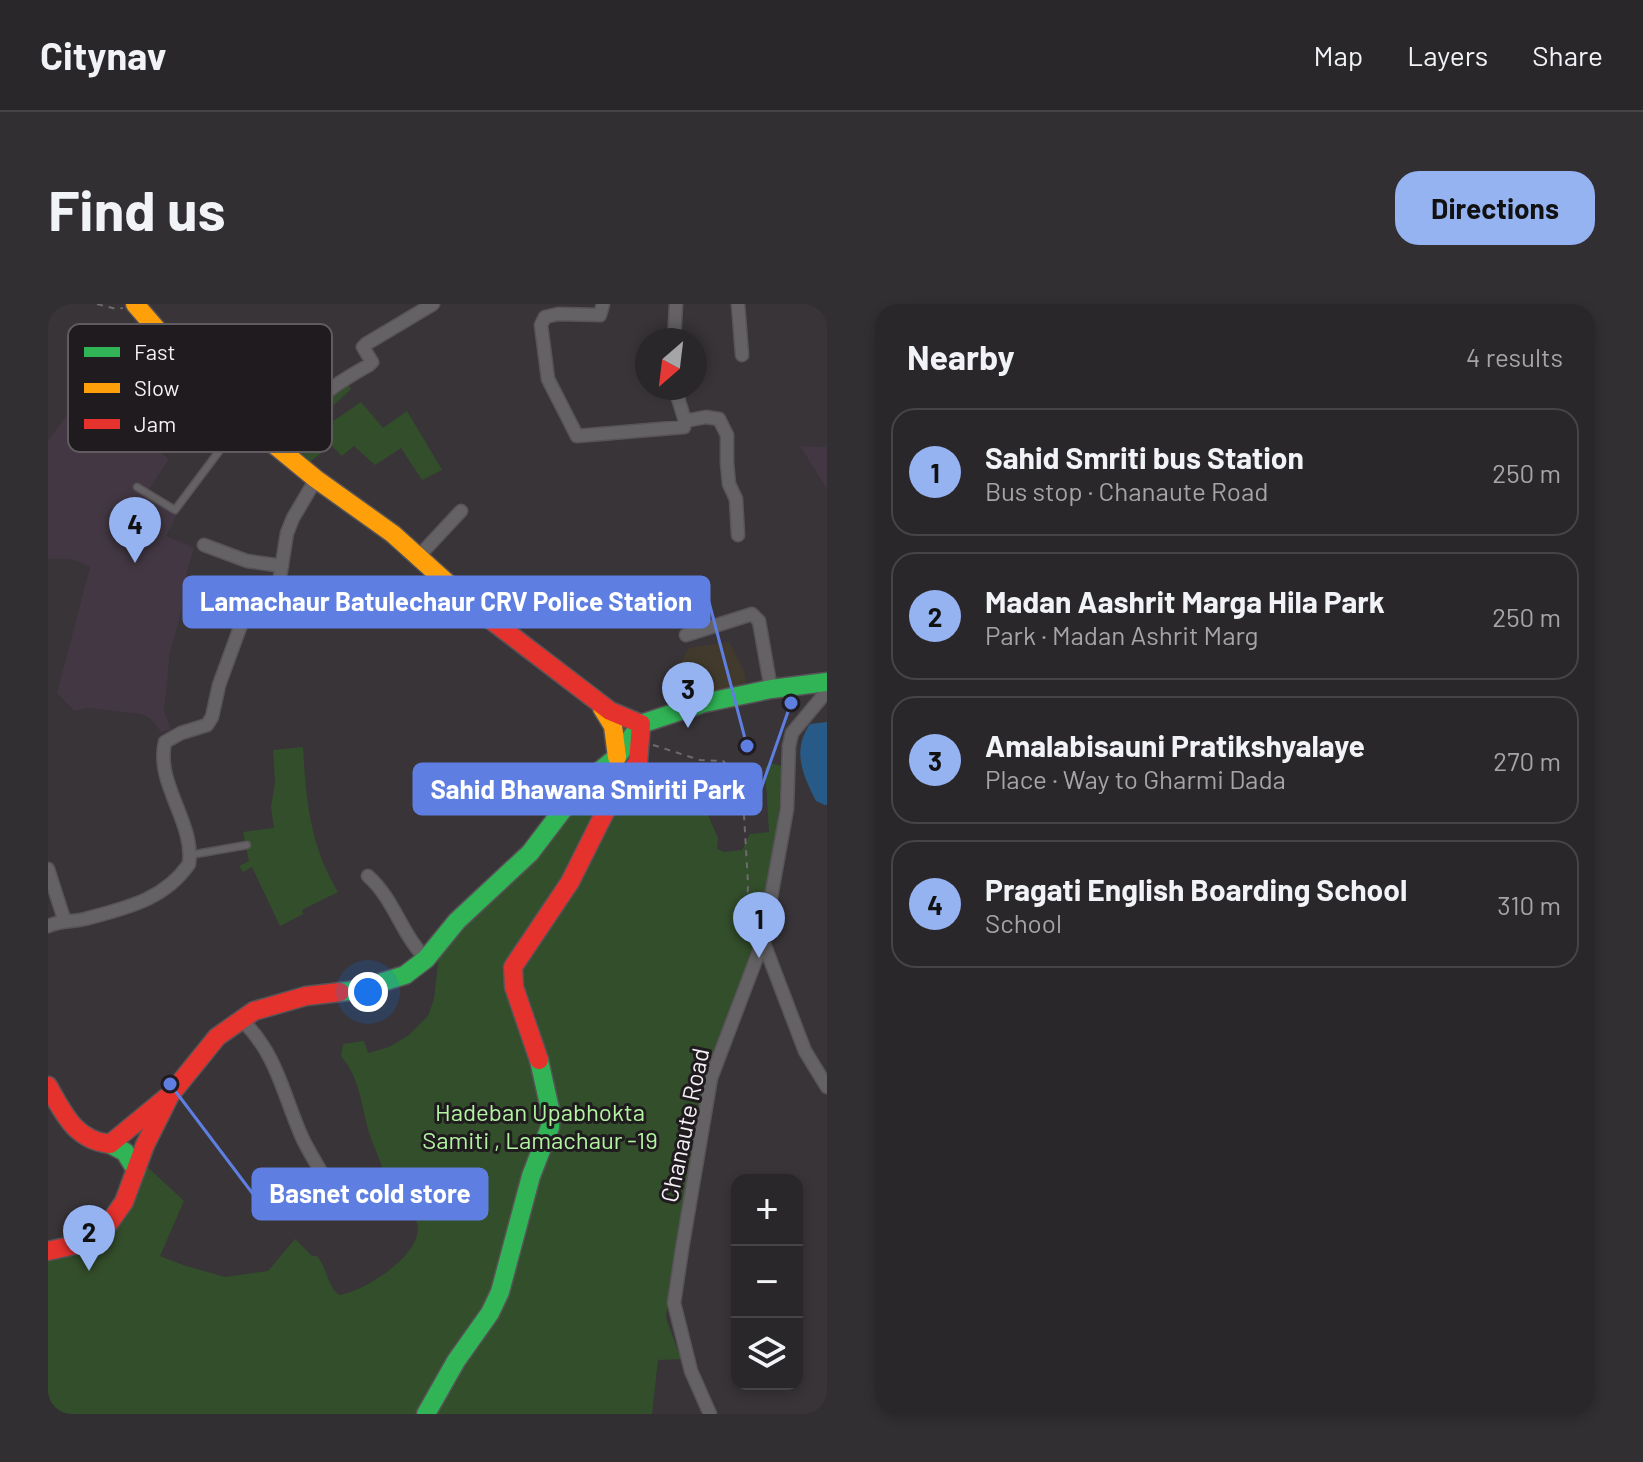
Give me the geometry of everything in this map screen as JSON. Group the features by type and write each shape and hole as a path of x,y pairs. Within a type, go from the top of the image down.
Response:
{"main road":[{"path":"131,306 148,324"},
{"path":"283,452 393,534 463,599 640,733"},
{"path":"110,1144 170,1095 217,1037 254,1011 306,996 357,990 405,975 426,959 457,921 530,853 581,786 617,757 640,733 704,703 771,689 827,682"},
{"path":"598,702 613,726 617,757"},
{"path":"426,1414 500,1292 531,1176 550,1127 550,1109 542,1071 514,987 513,967 570,882 611,800 638,762 640,733"},
{"path":"48,1086 75,1132 87,1140 110,1144 125,1152 136,1170"},
{"path":"48,1251 97,1240 124,1202 170,1095"}],"street":[{"path":"332,388 372,362 363,347 366,344 433,304"},
{"path":"603,304 600,315 558,314 545,317 541,325 548,379 577,436 684,427 679,400"},
{"path":"675,328 676,304"},
{"path":"738,304 742,355"},
{"path":"685,421 706,417 719,419 724,428 729,484 736,499 738,535"},
{"path":"48,926 64,919 80,920 155,898 189,864 183,823 163,767 165,742 207,725 212,717 219,685 242,622 268,603 278,589 287,533 316,479"},
{"path":"419,556 461,511"},
{"path":"204,545 247,561 282,566"},
{"path":"686,635 752,614 759,621 771,689"},
{"name":"Chanaute Road","path":"710,1414 691,1371 674,1303 711,1078 763,941 787,809 792,733 827,691"},
{"path":"48,869 64,919"},
{"path":"368,876 385,892 417,951 426,959"},
{"path":"763,941 805,1051 827,1087"},
{"path":"242,1020 269,1053 300,1132 316,1165 329,1183 335,1201"}],"lane":[{"path":"137,487 175,510 218,452"},
{"path":"190,855 247,845"}],"path":[{"path":"97,304 116,309 131,306"},
{"path":"640,733 700,760 723,761 737,776 744,810 747,909 763,941"}],"shaded area":[{"path":"68,413 68,452 160,452 169,459 148,491 179,511 166,536 194,548 186,575 190,579 170,653 164,711 171,729 161,732 150,718 142,714 87,708 74,711 57,693 90,567 72,559 48,559 48,441"},
{"path":"800,446 827,447 827,489"},
{"path":"729,642 744,671 746,683 727,692 701,698 697,684 676,672 689,648"}],"green space":[{"path":"347,383 351,389 332,407 332,395"},
{"path":"361,402 383,428 407,411 442,470 422,480 401,448 375,465 354,446 342,456 332,446 332,422"},
{"path":"288,452 322,452 305,466"},
{"path":"303,747 315,840 338,892 302,910 303,914 280,926 252,867 243,872 239,866 249,861 243,832 274,828 271,807 275,782 273,750"},
{"name":"Hadeban Upabhokta Samiti , Lamachaur -19","path":"635,747 637,774 648,774 686,803 699,794 718,838 717,849 725,852 742,850 750,834 769,832 765,768 769,763 782,766 776,851 751,955 705,1079 670,1278 666,1318 681,1359 658,1360 652,1414 48,1414 48,1258 90,1248 142,1162 184,1201 160,1256 183,1265 225,1277 268,1271 295,1239 312,1256 317,1256 339,1295 377,1279 403,1258 417,1235 417,1223 407,1207 385,1184 357,1084 341,1056 343,1044 364,1041 368,1053 389,1047 409,1035 428,1016 434,999 439,955 585,796 605,781"}],"water":[{"path":"827,722 825,805 816,801 811,791 803,772 800,753 810,724"}],"traffic: fast":[{"path":"340,992 405,975 426,959 457,921 530,853 581,786 617,757 641,724 704,703 771,689 827,682"},
{"path":"426,1414 500,1292 531,1176 550,1127 550,1109 539,1060"},
{"path":"110,1144 125,1152 136,1170"}],"traffic: slow":[{"path":"135,304 152,324"},
{"path":"283,452 393,534 474,607"},
{"path":"602,708 613,726 617,757"}],"traffic: jam":[{"path":"474,607 610,711 641,724 638,762 611,800 570,882 513,967 514,987 539,1060"},
{"path":"48,1251 97,1240 124,1202 145,1145 170,1095 217,1037 254,1011 306,996 340,992"},
{"path":"48,1086 65,1116 79,1131 98,1142 110,1144 167,1097"}],"place":[{"name":"Pragati English Boarding School","path":"135,563"},
{"name":"Sahid Bhawana Smiriti Park","path":"791,703"},
{"name":"Amalabisauni Pratikshyalaye","path":"688,728"},
{"name":"Lamachaur Batulechaur CRV Police Station","path":"747,746"},
{"name":"Sahid Smriti bus Station","path":"759,958"},
{"name":"Basnet cold store","path":"170,1084"},
{"name":"Madan Aashrit Marga Hila Park","path":"89,1271"}]}
